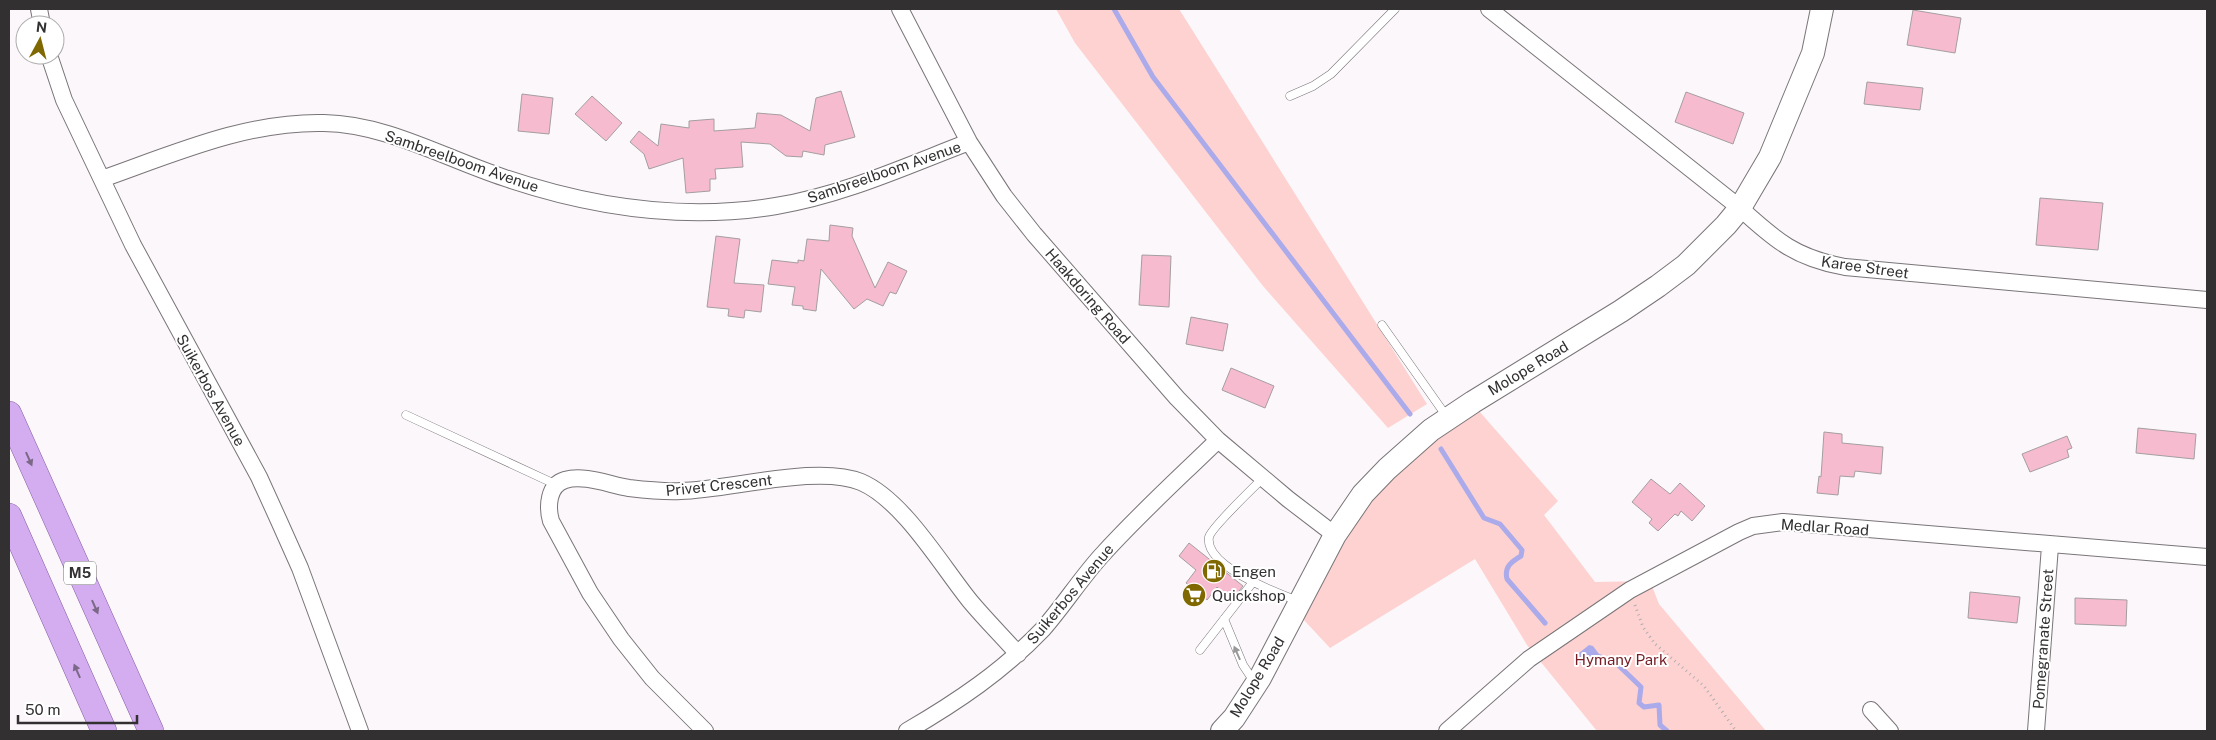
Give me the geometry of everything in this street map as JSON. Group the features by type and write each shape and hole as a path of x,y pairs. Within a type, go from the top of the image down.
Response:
{"main road":[{"name":"M5","path":"9,414 151,731"},
{"path":"9,516 104,731"}],"street":[{"name":"Haakdoring Road","path":"900,9 969,142 1004,196 1034,234 1177,398 1218,440 1334,534"},
{"name":"Karee Street","path":"1489,9 1740,208 1778,242 1791,250 1826,264 1845,267 2207,300"},
{"name":"Molope Road","path":"1222,731 1234,718 1256,684 1334,534 1363,494 1387,469 1432,430 1448,419 1658,286 1707,246 1740,208 1770,157 1813,53 1822,9"},
{"name":"Suikerbos Avenue","path":"52,65 64,100 133,245 263,486 300,568 360,731"},
{"name":"Sambreelboom Avenue","path":"102,178 241,133 271,126 327,123 356,126 389,135 505,178 576,197 617,206 665,211 725,211 776,206 814,198 861,183 969,142"},
{"name":"Suikerbos Avenue","path":"907,731 972,691 1018,654 1057,612 1100,557 1130,525 1218,440"},
{"name":"Privet Crescent","path":"557,484 565,480 578,478 630,488 681,491 811,477 843,477 860,481 875,489 907,520 971,602 1018,654"},
{"path":"557,484 548,501 551,521 590,593 639,663 705,731"},
{"name":"Medlar Road","path":"1446,731 1529,659 1630,590 1739,532 1766,523 1783,522 2050,546 2207,557"},
{"name":"Pomegranate Street","path":"2036,731 2050,546"},
{"path":"1871,710 1890,731"}],"lane":[{"path":"1290,96 1313,86 1331,74 1395,9"},
{"path":"1382,325 1448,419"},
{"path":"406,415 557,484"},
{"path":"1263,478 1212,532 1209,537 1213,553 1234,571 1300,602"},
{"path":"1200,650 1254,582"},
{"path":"1224,619 1243,665 1256,684"}],"path":[{"path":"1630,590 1643,627 1656,644 1704,686 1736,731"}],"green space":[{"path":"1056,9 1179,9 1427,404 1388,428 1263,286 1075,43"},
{"name":"Hymany Park","path":"1479,411 1558,501 1544,515 1595,582 1650,581 1659,604 1766,731 1597,731 1527,645 1475,559 1330,648 1303,619 1344,543 1375,498 1413,456 1437,436"}],"water":[{"path":"1589,645 1593,646 1602,658 1599,663 1594,665 1576,661 1579,653"}],"building":[{"path":"1913,10 1961,18 1955,53 1907,45"},
{"path":"1867,82 1923,88 1920,110 1864,104"},
{"path":"841,91 855,137 825,145 824,155 803,151 802,157 786,156 770,144 741,142 743,167 715,169 716,179 710,179 710,191 686,193 683,158 649,169 644,154 630,142 639,131 658,146 661,124 689,128 689,121 714,119 714,131 755,128 757,113 781,115 810,131 816,98"},
{"path":"1686,92 1744,113 1733,144 1675,122"},
{"path":"522,94 553,98 549,134 518,131"},
{"path":"592,96 622,123 606,141 575,114"},
{"path":"2040,198 2103,203 2098,250 2036,245"},
{"path":"830,225 853,228 852,236 875,288 888,262 907,271 896,294 890,292 883,306 867,299 854,309 821,269 816,311 803,309 803,306 792,305 795,287 768,284 772,260 798,263 798,260 804,261 807,239 829,241"},
{"path":"716,236 740,239 734,283 764,285 761,312 745,310 744,318 728,316 729,309 707,307"},
{"path":"1142,255 1171,256 1169,307 1139,305"},
{"path":"1191,317 1228,324 1223,351 1186,344"},
{"path":"1231,368 1274,386 1265,408 1222,390"},
{"path":"2138,428 2196,434 2194,459 2136,453"},
{"path":"1824,432 1842,434 1842,443 1883,447 1881,474 1855,471 1854,477 1840,476 1838,495 1817,493 1819,476 1821,477"},
{"path":"2067,436 2072,448 2067,450 2069,457 2030,472 2022,454"},
{"path":"1651,479 1670,494 1680,483 1705,506 1692,521 1681,511 1678,516 1675,514 1658,531 1649,523 1652,519 1632,502"},
{"path":"1189,543 1243,586 1232,600 1217,587 1207,600 1186,583 1196,570 1179,556"},
{"path":"1970,592 2020,597 2017,623 1968,618"},
{"path":"2075,598 2127,600 2126,626 2075,624"}],"waterway":[{"path":"1114,9 1153,77 1410,414"},
{"path":"1441,449 1484,518 1500,524 1522,550 1521,556 1507,568 1507,579 1545,623"},
{"path":"1595,655 1615,662 1641,687 1639,703 1644,707 1659,705 1660,725 1667,731"}],"place":[{"name":"Engen","path":"1214,571"},
{"name":"Quickshop","path":"1194,595"}]}
